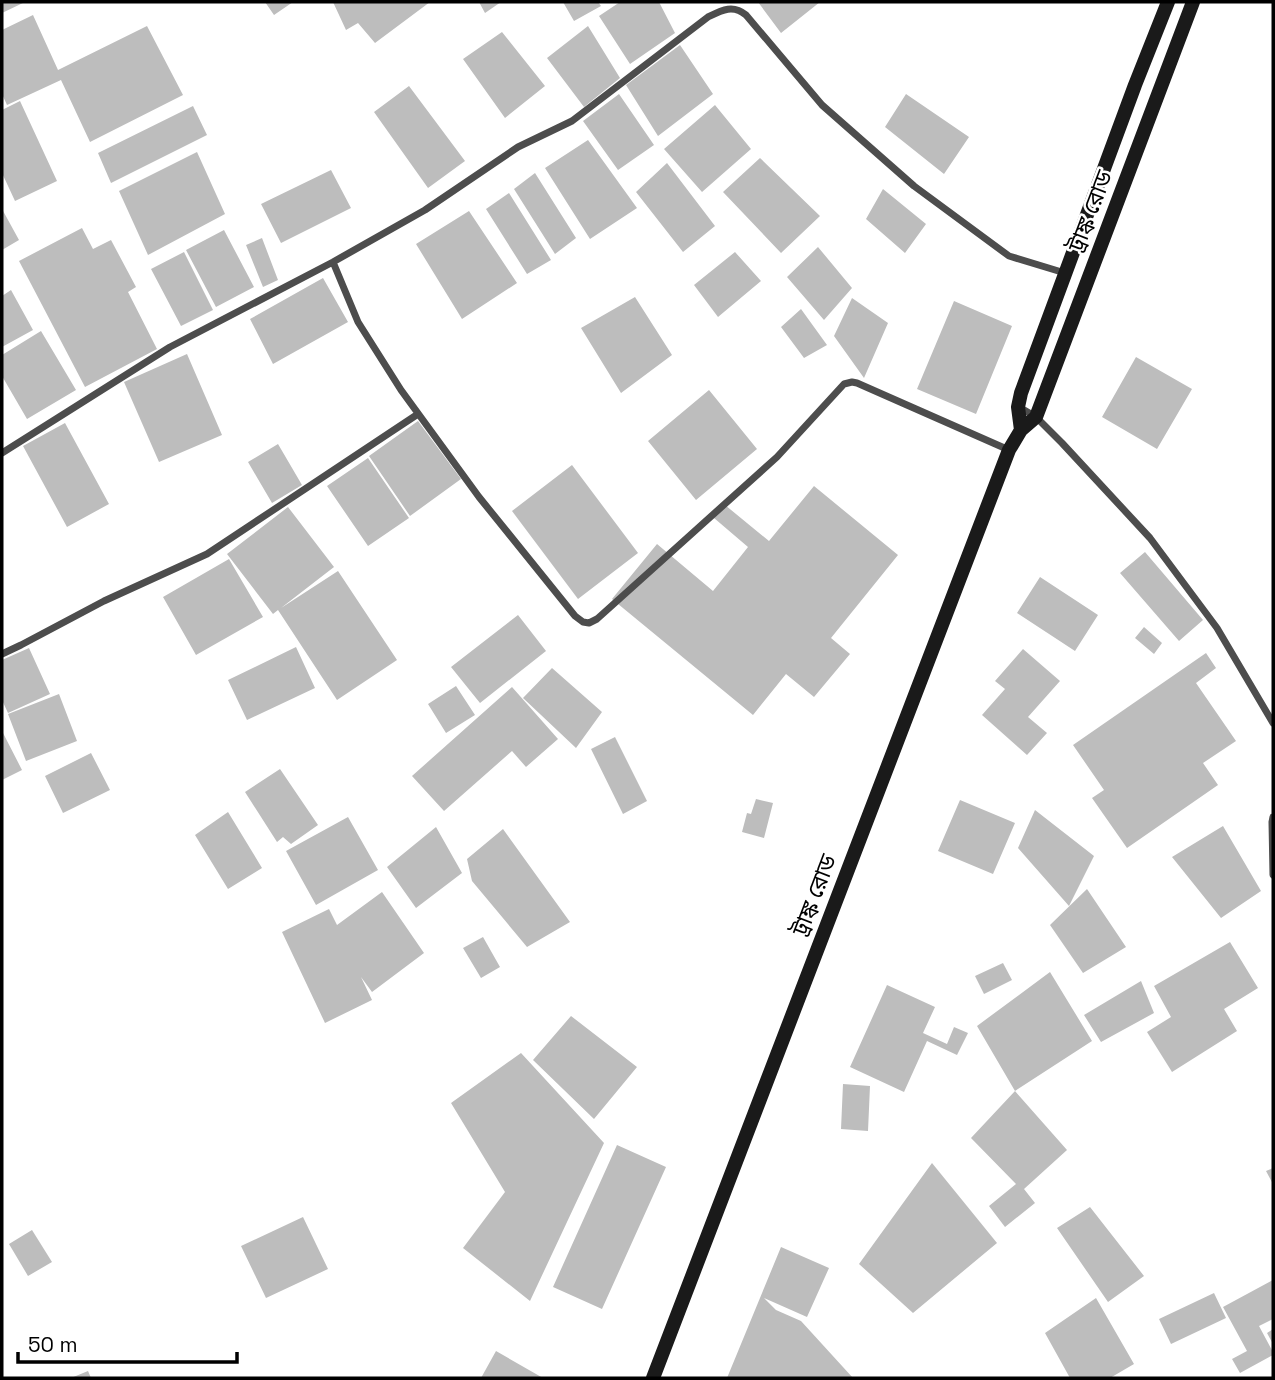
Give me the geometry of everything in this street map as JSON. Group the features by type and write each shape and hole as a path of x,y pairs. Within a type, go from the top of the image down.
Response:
{"main road":[{"name":"ট্রাঙ্ক রোড","path":"1021,430 1018,407 1021,393 1168,2"},
{"name":"ট্রাঙ্ক রোড","path":"653,1378 1009,450 1021,430 1036,417 1193,2"}],"street":[{"path":"2,453 170,347 333,262 425,210 518,147 572,121 708,17 725,8 739,9 746,15 821,105 914,186 1009,256 1066,273"},
{"path":"333,262 358,322 418,414 479,497 575,615 589,624 777,457 844,384 857,383 1009,450"},
{"path":"1018,407 1036,417 1062,443 1158,550 1217,628 1273,723"},
{"path":"2,654 104,601 207,554 418,414"},
{"path":"1273,817 1273,875"}],"building":[{"path":"2,2 25,2 2,13"},
{"path":"265,2 293,2 274,15"},
{"path":"333,2 430,2 375,43 358,23 346,30"},
{"path":"479,2 501,2 485,13"},
{"path":"563,2 598,2 601,6 574,21"},
{"path":"620,2 659,2 675,33 630,64 599,16"},
{"path":"758,2 820,2 781,33"},
{"path":"33,15 58,70 147,26 183,95 90,142 61,80 7,105 2,94 2,30"},
{"path":"588,26 620,78 584,107 547,58"},
{"path":"502,32 545,86 505,118 463,59"},
{"path":"680,45 713,94 658,136 626,85"},
{"path":"409,86 465,161 428,188 374,112"},
{"path":"619,94 654,145 618,170 583,121"},
{"path":"906,94 969,137 944,174 885,127"},
{"path":"20,101 57,181 15,201 2,173 2,110"},
{"path":"715,105 751,149 702,192 664,149"},
{"path":"193,106 207,135 111,183 98,153"},
{"path":"588,140 637,208 590,239 545,168"},
{"path":"197,152 225,214 148,255 119,191"},
{"path":"760,158 820,216 781,253 723,192"},
{"path":"667,163 715,226 683,252 636,192"},
{"path":"331,170 351,208 281,243 261,204"},
{"path":"535,173 576,238 555,254 514,189"},
{"path":"883,189 926,224 905,253 866,219"},
{"path":"509,193 551,260 527,274 486,209"},
{"path":"2,209 19,240 2,250"},
{"path":"469,211 517,283 462,319 416,244"},
{"path":"82,228 93,249 111,240 136,287 128,292 157,349 85,387 19,261"},
{"path":"224,230 254,287 216,307 186,250"},
{"path":"262,238 278,280 263,287 246,245"},
{"path":"818,247 852,288 824,320 787,277"},
{"path":"184,252 213,310 181,326 151,269"},
{"path":"735,252 761,281 718,317 694,285"},
{"path":"323,278 348,322 273,364 250,319"},
{"path":"11,290 33,330 2,347 2,296"},
{"path":"635,297 672,355 621,393 581,328"},
{"path":"852,298 888,323 864,378 834,336"},
{"path":"954,301 1012,326 976,414 917,389"},
{"path":"801,309 827,345 804,358 781,327"},
{"path":"41,331 76,390 27,419 2,376 2,355"},
{"path":"187,354 222,435 159,462 124,382"},
{"path":"1136,357 1192,389 1157,449 1102,417"},
{"path":"709,390 757,449 696,500 648,441"},
{"path":"418,421 461,479 410,516 369,456"},
{"path":"65,423 109,504 67,527 23,446"},
{"path":"278,444 302,485 272,503 248,462"},
{"path":"368,458 409,518 368,546 327,486"},
{"path":"572,465 638,553 578,599 512,511"},
{"path":"814,486 898,555 831,638 850,654 814,697 786,674 753,715 612,599 657,544 713,591 748,547 714,518 725,505 769,541"},
{"path":"288,507 334,567 281,608 338,571 397,660 337,700 278,610 273,614 227,554"},
{"path":"1145,552 1203,620 1179,641 1120,573"},
{"path":"229,559 263,617 196,655 163,597"},
{"path":"1040,577 1098,615 1075,651 1017,613"},
{"path":"518,615 546,651 480,703 451,667"},
{"path":"1144,627 1162,643 1154,654 1135,638"},
{"path":"296,647 315,688 247,720 228,680"},
{"path":"29,648 50,694 8,713 2,700 2,660"},
{"path":"1023,649 1060,681 1028,717 1047,733 1027,755 982,715 1005,689 995,681"},
{"path":"1206,653 1216,668 1196,683 1236,741 1203,763 1218,785 1127,848 1092,798 1104,790 1073,745"},
{"path":"552,668 602,712 576,748 523,698"},
{"path":"456,686 475,715 446,733 428,704"},
{"path":"512,687 558,739 526,767 512,751 444,811 412,776"},
{"path":"59,694 77,741 26,761 8,714"},
{"path":"2,731 22,770 2,780"},
{"path":"615,737 647,801 623,814 591,749"},
{"path":"91,753 110,790 63,813 45,776"},
{"path":"280,769 318,825 291,844 283,837 277,842 245,792"},
{"path":"756,799 773,803 764,838 742,832 747,813 751,814"},
{"path":"960,800 1015,823 993,874 938,851"},
{"path":"1035,810 1094,856 1069,906 1018,848"},
{"path":"228,812 262,868 228,889 195,835"},
{"path":"348,817 378,870 316,905 286,851"},
{"path":"1223,826 1261,891 1221,918 1172,857"},
{"path":"436,827 462,873 416,908 387,867"},
{"path":"503,829 570,922 527,947 472,881 467,859"},
{"path":"1087,889 1126,947 1083,973 1050,925"},
{"path":"382,892 424,953 372,992 361,977 372,1000 325,1023 282,932 329,909 337,925"},
{"path":"483,937 500,967 481,978 463,948"},
{"path":"1230,942 1258,988 1224,1009 1237,1031 1172,1072 1147,1032 1171,1017 1154,986"},
{"path":"1003,963 1012,980 984,994 975,976"},
{"path":"1050,972 1092,1041 1015,1091 977,1026"},
{"path":"1141,981 1154,1013 1101,1042 1084,1015"},
{"path":"887,985 935,1007 923,1033 947,1044 954,1027 968,1033 957,1055 927,1041 904,1092 850,1067"},
{"path":"571,1016 637,1067 594,1119 533,1060"},
{"path":"521,1053 604,1143 530,1301 463,1248 505,1192 451,1103"},
{"path":"843,1084 870,1086 868,1131 841,1129"},
{"path":"1015,1091 1067,1150 1024,1189 1035,1203 1005,1227 989,1206 1016,1184 971,1138"},
{"path":"617,1145 666,1167 602,1309 553,1287"},
{"path":"932,1163 997,1243 913,1313 859,1264"},
{"path":"1273,1168 1273,1184 1266,1171"},
{"path":"1090,1207 1144,1276 1108,1302 1057,1228"},
{"path":"303,1217 328,1269 266,1298 241,1246"},
{"path":"32,1230 52,1262 28,1276 9,1244"},
{"path":"781,1247 829,1268 807,1317 764,1298 776,1310 801,1321 853,1378 727,1378"},
{"path":"1273,1280 1273,1319 1259,1326 1273,1355 1240,1373 1232,1359 1247,1351 1223,1307"},
{"path":"1214,1293 1226,1318 1171,1344 1159,1319"},
{"path":"1096,1298 1134,1364 1110,1378 1070,1378 1045,1333"},
{"path":"1273,1329 1273,1344 1267,1333"},
{"path":"496,1351 543,1378 481,1378"},
{"path":"88,1371 91,1378 71,1378"}]}
